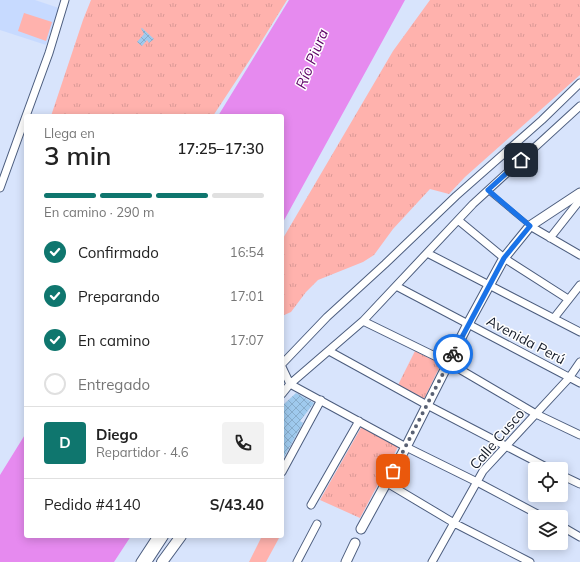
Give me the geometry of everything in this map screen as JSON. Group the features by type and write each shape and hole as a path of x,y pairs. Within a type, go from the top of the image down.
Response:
{"main road":[{"path":"146,562 162,538"},
{"path":"162,562 180,538"}],"street":[{"path":"27,114 49,54 65,0"},
{"path":"284,363 327,317 456,196 542,120 580,83"},
{"path":"284,392 290,384 363,322 488,190 580,106"},
{"path":"0,188 24,122"},
{"path":"362,529 406,447 468,324 504,258 530,226 580,193"},
{"path":"550,238 580,200"},
{"path":"458,220 504,258 568,299"},
{"path":"530,226 580,255"},
{"path":"427,253 580,332"},
{"path":"554,318 580,285"},
{"name":"Avenida Perú","path":"396,286 580,383"},
{"path":"363,322 449,363 536,414 580,435"},
{"path":"330,351 537,462"},
{"name":"Calle Cusco","path":"432,562 484,471 569,378 580,362"},
{"path":"284,370 290,384 406,447 530,510"},
{"path":"284,468 321,400"},
{"path":"311,505 358,421"},
{"path":"568,478 580,484"},
{"path":"387,483 454,523 530,562"},
{"path":"296,562 317,524"},
{"path":"568,530 580,537"},
{"path":"140,562 156,538"},
{"path":"346,562 355,543"}],"lane":[{"path":"488,190 530,226"}],"shaded area":[{"path":"0,0 35,0 59,8 46,45 0,30"}],"green space":[{"path":"91,0 287,0 214,114 52,114"},
{"path":"430,0 580,0 580,75 465,177 449,194 430,189 393,229 374,255 363,262 318,280 306,292 291,312 284,315 284,237 393,51"},
{"path":"24,13 52,22 46,41 18,31"},
{"path":"415,351 441,364 424,399 398,385"},
{"path":"362,426 398,447 360,518 320,500"},
{"path":"261,538 279,538 266,562 249,562"}],"water":[{"name":"Río Piura","path":"289,0 405,0 284,220 284,114 219,114"},
{"path":"24,436 24,538 130,538 114,562 0,562 0,475"}],"building":[{"path":"141,28 154,39 149,43 147,40 142,46 137,42 144,34"},
{"path":"296,393 314,403 300,421 303,423 284,457 284,404"}],"way so far":[{"path":"393,471 453,354"}],"route":[{"path":"453,354 504,258 530,226 488,190 521,160"}]}
